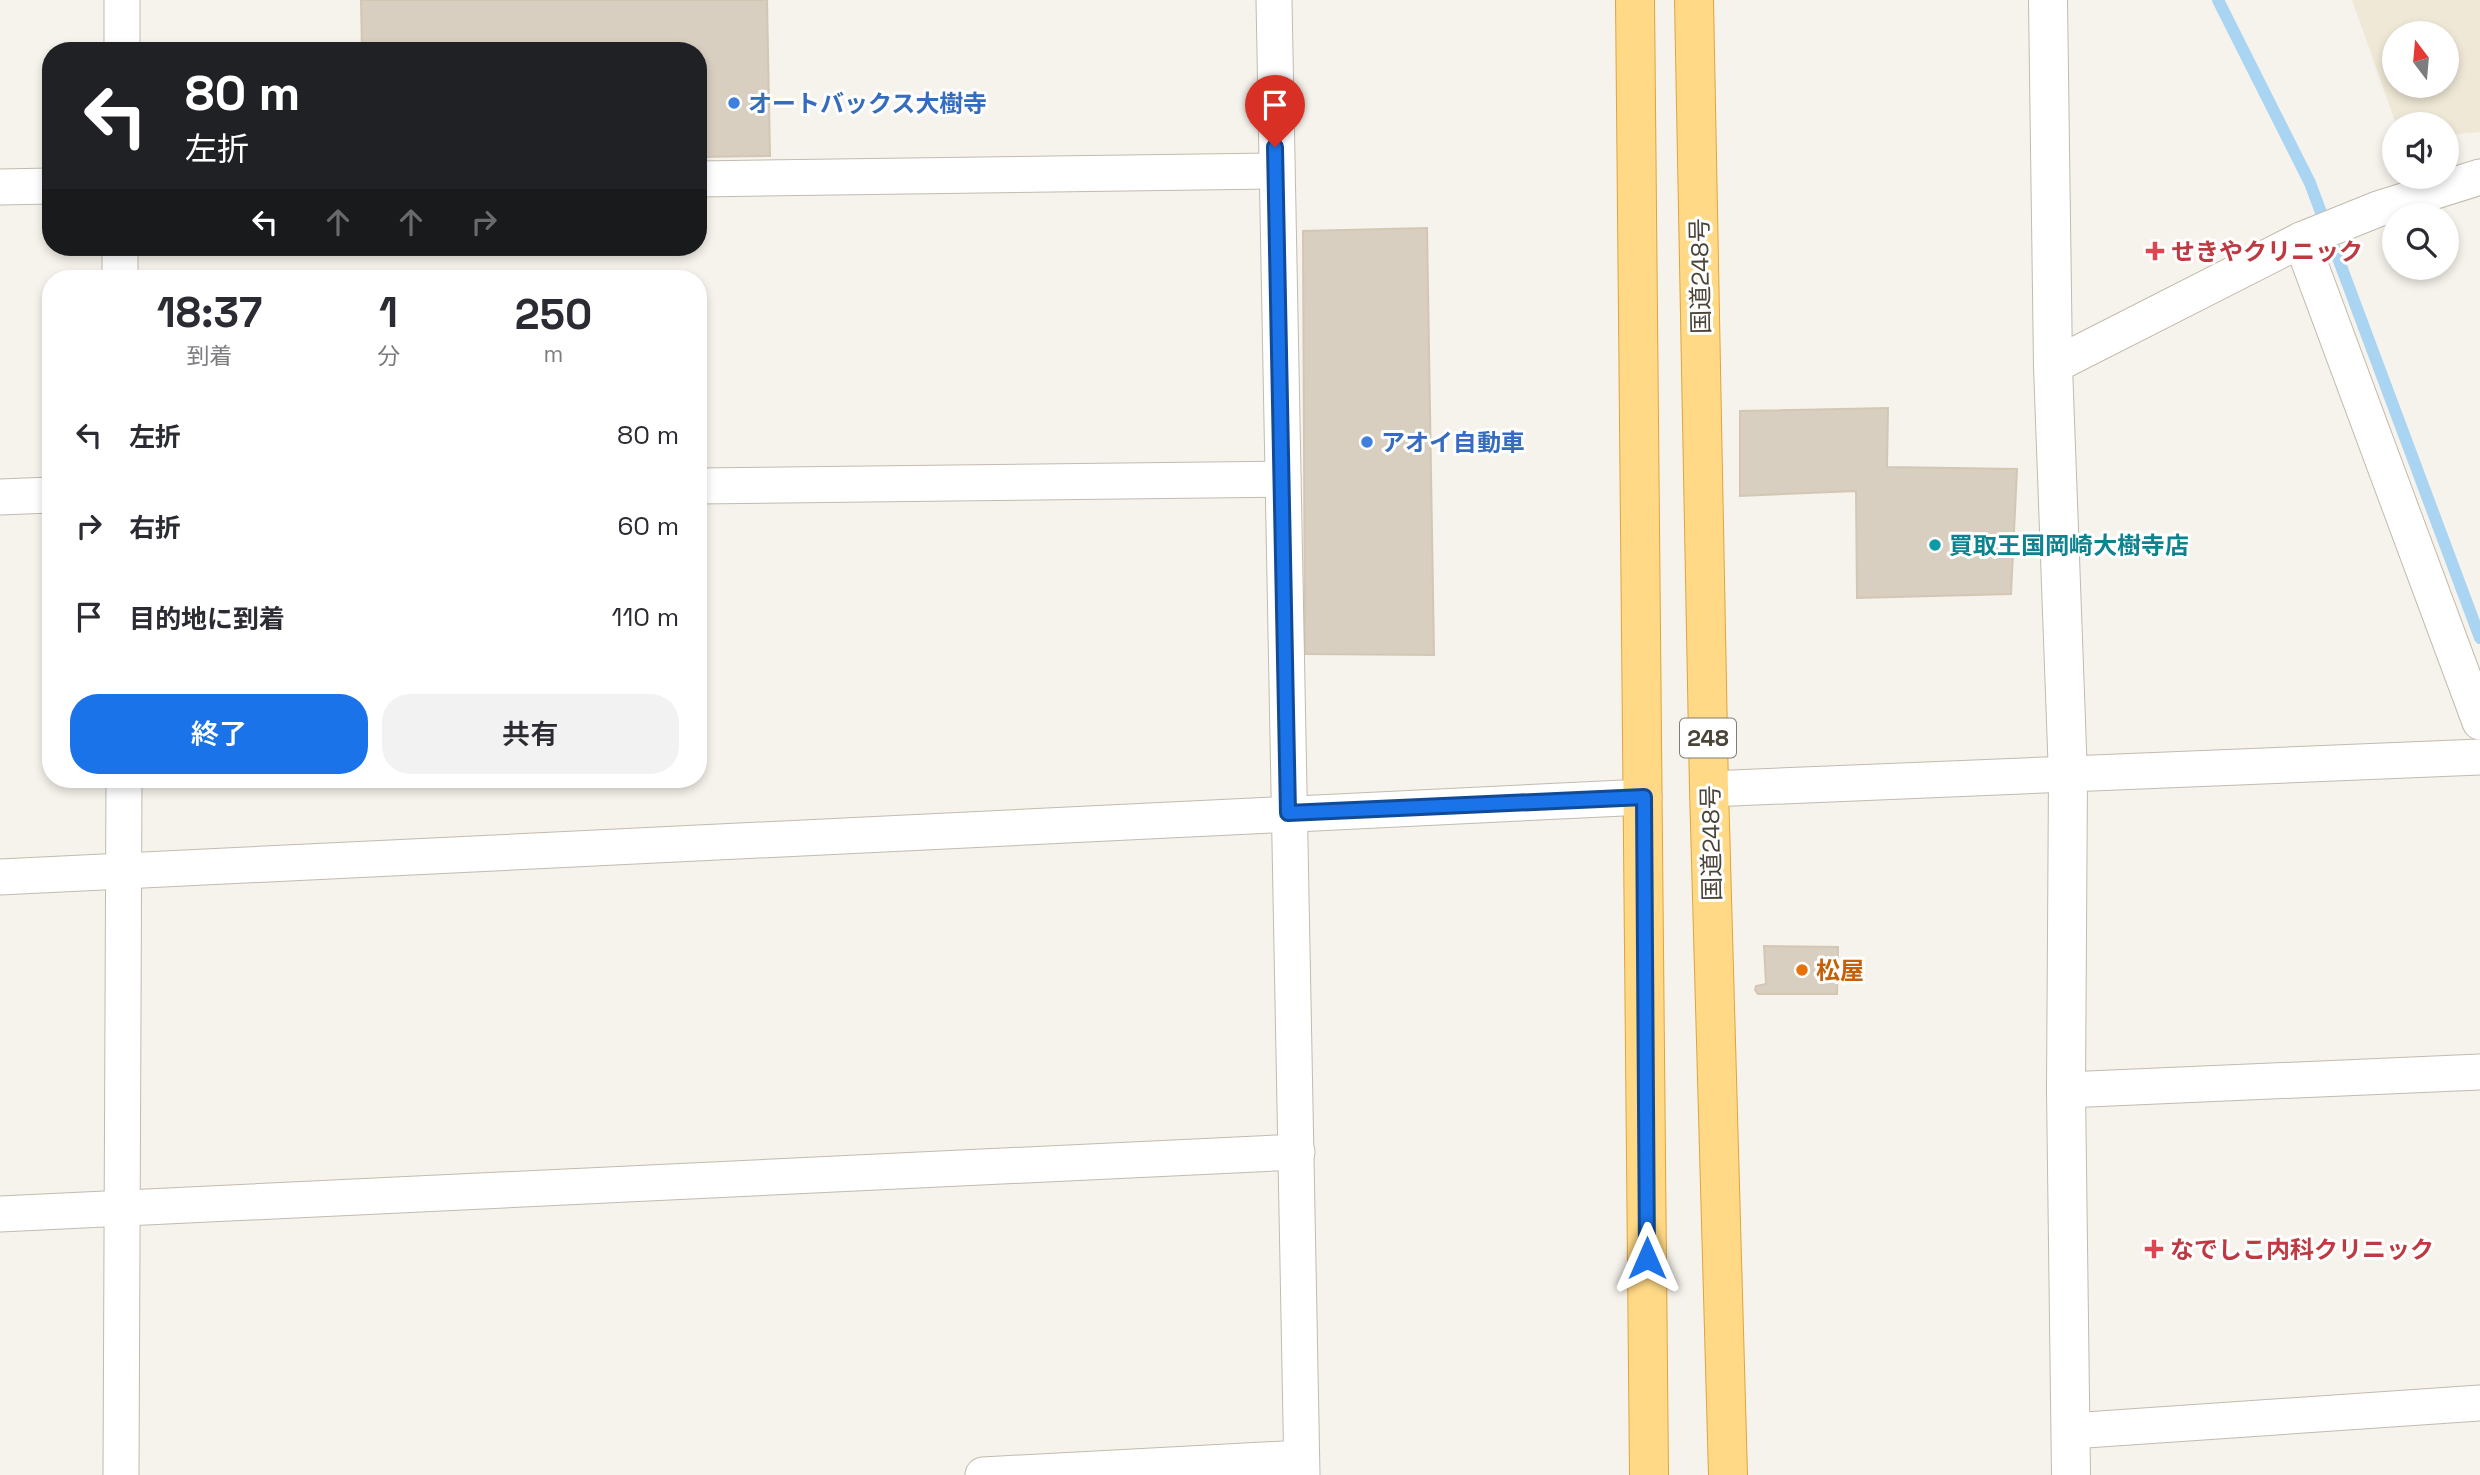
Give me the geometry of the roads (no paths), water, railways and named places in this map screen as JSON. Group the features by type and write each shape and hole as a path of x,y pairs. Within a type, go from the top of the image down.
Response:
{"highway":[{"name":"248","path":"1635,0 1649,1475"},
{"name":"国道248号","path":"1694,0 1709,789 1728,1475"}],"street":[{"path":"122,0 122,42"},
{"path":"983,1475 1301,1466 1273,0"},
{"path":"2048,0 2053,366 2068,776 2066,1090 2071,1475"},
{"path":"707,179 1276,171"},
{"path":"2053,366 2301,240 2378,209 2480,177"},
{"path":"0,187 42,186"},
{"path":"2301,240 2480,722"},
{"path":"707,486 1283,479"},
{"path":"0,497 42,495"},
{"path":"1709,789 2480,757"},
{"path":"121,1475 124,788"},
{"path":"0,877 1644,797"},
{"path":"2066,1090 2480,1072"},
{"path":"0,1214 1297,1152"},
{"path":"2071,1431 2480,1403"}],"waterway":[{"path":"2218,0 2310,183 2480,638"}],"place":[{"name":"オートバックス大樹寺","path":"734,103"},
{"name":"せきやクリニック","path":"2155,251"},
{"name":"アオイ自動車","path":"1367,442"},
{"name":"買取王国岡崎大樹寺店","path":"1935,545"},
{"name":"松屋","path":"1802,970"},
{"name":"なでしこ内科クリニック","path":"2154,1249"}]}
